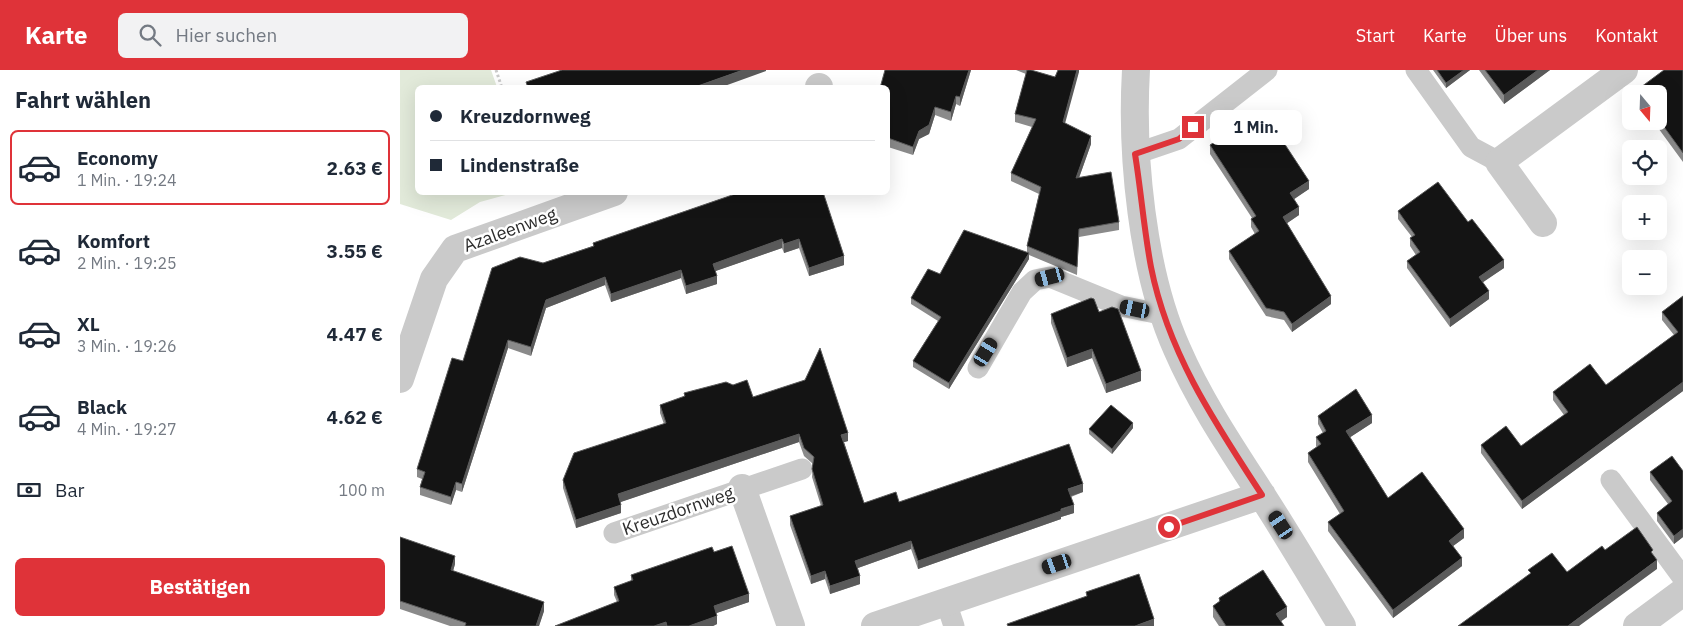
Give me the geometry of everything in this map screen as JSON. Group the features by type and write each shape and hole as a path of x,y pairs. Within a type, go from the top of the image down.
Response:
{"street":[{"path":"1136,70 1135,154 1152,268 1165,315 1177,348 1207,411 1262,495 1342,626"},
{"path":"1543,223 1499,162 1624,70"},
{"name":"Azaleenweg","path":"400,378 434,279 455,249 606,195"},
{"name":"Kreuzdornweg","path":"742,488 790,626"},
{"path":"875,626 950,614 1262,495"},
{"path":"1637,626 1683,592"}],"lane":[{"path":"1135,154 1179,139 1266,70"},
{"path":"1416,70 1470,147 1499,162"},
{"path":"978,368 1022,292 1035,280 1050,277 1121,306 1165,315"},
{"name":"Kreuzdornweg","path":"614,534 742,488 802,469"},
{"path":"1611,480 1683,578"}],"path":[{"path":"496,70 501,85"}],"green space":[{"path":"400,70 491,70 496,85 415,85 415,195 506,195 480,202 451,220 400,204"}],"building":[{"path":"562,70 743,70 700,85 527,85 526,82"},
{"path":"885,70 969,70 960,97 956,96 951,112 935,107 929,125 919,131 913,147 890,139 890,85 881,85"},
{"path":"1027,70 1055,77 1058,70 1077,70 1063,122 1091,136 1076,178 1111,172 1119,222 1079,229 1077,267 1027,246 1041,187 1011,173 1036,119 1015,114"},
{"path":"1437,70 1464,70 1446,83"},
{"path":"1485,70 1538,70 1504,95"},
{"path":"1664,70 1683,70 1683,153 1666,130 1668,130 1668,85 1644,85"},
{"path":"1263,111 1309,181 1290,193 1299,207 1283,217 1331,296 1292,324 1284,312 1266,308 1229,251 1259,231 1251,219 1256,216 1210,145"},
{"path":"1438,182 1468,222 1472,219 1504,260 1479,277 1489,291 1450,319 1407,261 1420,252 1410,238 1415,235 1398,211"},
{"path":"732,195 824,195 844,256 809,268 799,239 784,244 782,239 713,264 717,276 686,286 681,270 611,294 605,277 546,300 531,347 508,340 462,484 456,482 451,497 420,487 425,472 417,469 452,358 463,361 492,268 520,257 543,263 594,246 593,243"},
{"path":"964,230 1029,253 949,383 913,361 941,317 911,298 928,269 940,274"},
{"path":"1683,296 1683,382 1522,501 1481,445 1506,426 1521,446 1568,412 1553,392 1590,364 1606,385 1678,332 1662,312"},
{"path":"1091,298 1094,299 1099,312 1112,307 1118,309 1141,371 1106,384 1092,349 1067,358 1051,314"},
{"path":"820,348 848,433 841,435 864,503 896,492 899,502 1069,444 1083,484 1068,489 1074,505 918,561 911,541 855,561 860,576 830,586 825,571 811,576 790,516 823,505 812,469 814,457 804,448 799,434 618,494 621,505 576,520 563,480 574,453 666,423 660,405 685,396 684,393 726,382 733,385 747,380 753,397 805,380"},
{"path":"1356,389 1372,415 1346,431 1388,498 1422,472 1464,529 1449,541 1462,558 1393,610 1328,522 1344,511 1308,453 1321,444 1316,437 1326,431 1318,416"},
{"path":"1111,405 1133,423 1112,449 1089,429"},
{"path":"1672,456 1683,471 1683,529 1674,536 1657,513 1672,501 1650,472"},
{"path":"1637,527 1653,550 1651,552 1657,560 1568,626 1458,626 1531,573 1528,570 1552,553 1567,572 1602,546 1605,550"},
{"path":"400,537 455,556 451,570 544,602 536,626 465,626 466,623 400,601"},
{"path":"732,546 749,594 714,606 717,616 689,626 667,626 666,622 654,626 555,626 619,601 614,587 633,580 631,575 712,547 714,552"},
{"path":"1263,570 1287,607 1276,614 1284,626 1226,626 1213,606 1220,601 1219,598"},
{"path":"1139,574 1154,619 1135,626 1008,626 1007,624 1087,596 1086,592"}],"route":[{"path":"1169,527 1262,495 1207,411 1177,348 1165,315 1152,268 1135,154 1179,139 1193,127"}]}
